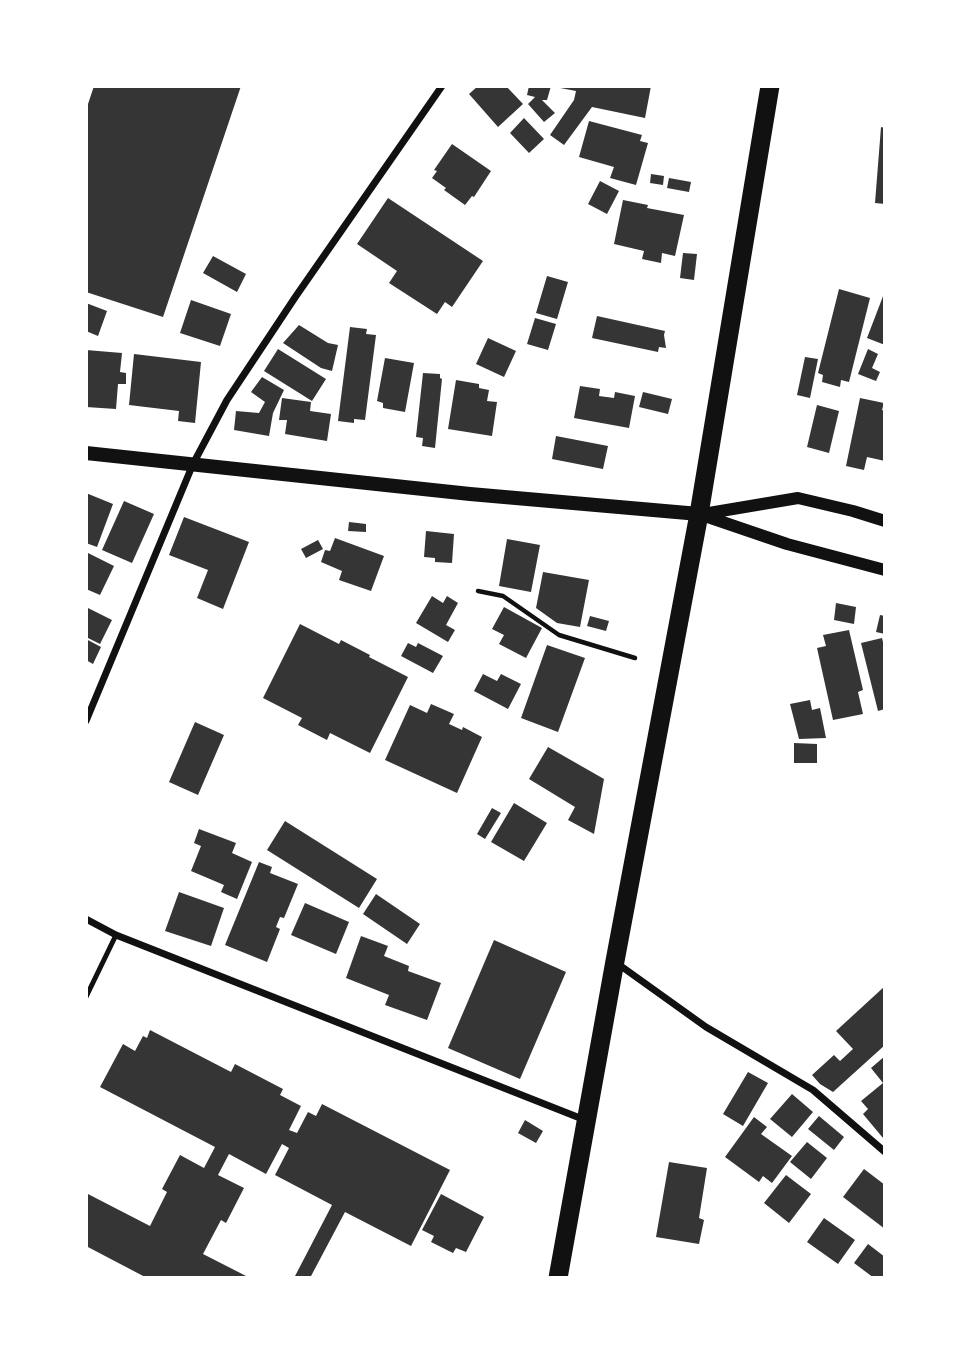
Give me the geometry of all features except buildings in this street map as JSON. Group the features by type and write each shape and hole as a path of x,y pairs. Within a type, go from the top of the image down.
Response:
{"highway":[{"path":"558,1278 699,514 769,86"}],"main road":[{"path":"86,453 470,494 699,514"}],"street":[{"path":"86,721 193,464 234,389 442,86"},
{"path":"699,514 798,498 885,521"},
{"path":"699,514 787,544 885,570"},
{"path":"86,919 116,935 586,1121"},
{"path":"615,961 706,1027 813,1090 885,1152"}],"lane":[{"path":"86,997 116,935"}],"path":[{"path":"478,591 503,596 559,635 635,658"}]}
